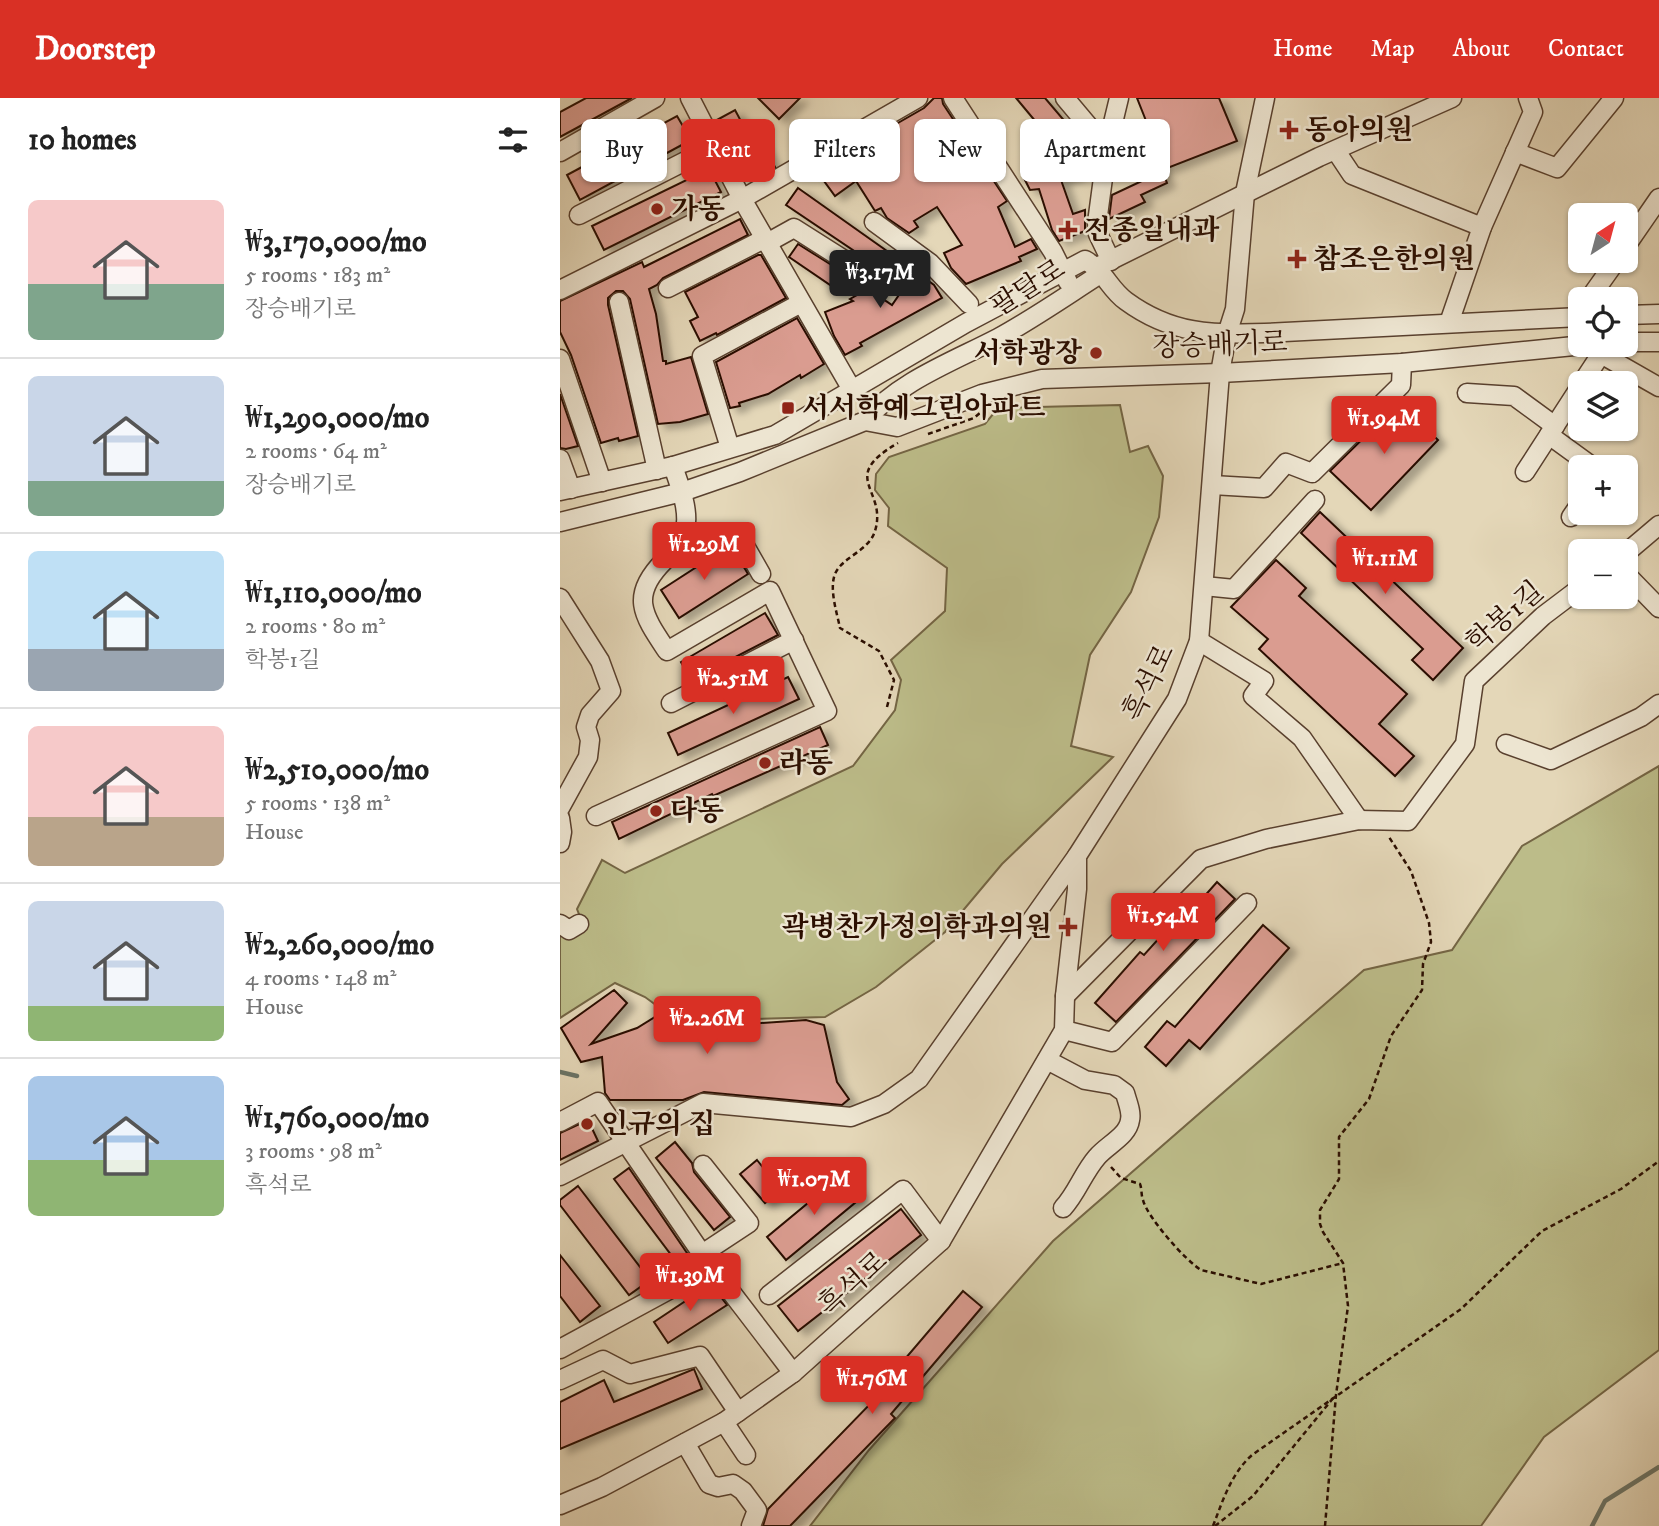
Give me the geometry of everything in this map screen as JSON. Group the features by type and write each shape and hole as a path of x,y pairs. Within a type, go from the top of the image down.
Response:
{"street":[{"path":"560,152 655,98"},
{"path":"690,98 701,119"},
{"path":"560,290 742,199 918,98"},
{"path":"953,98 1053,252 1074,291"},
{"path":"1065,98 1083,119"},
{"path":"1114,119 1119,98"},
{"name":"흑석로","path":"560,1505 602,1487 731,1417 793,1373 941,1241 1064,1030 1065,996 1077,888 1077,856 1177,699 1199,641 1220,373 1235,309 1245,193 1265,98"},
{"name":"팔달로","path":"865,421 873,411 928,373 999,338 1094,278 1104,264 1245,193 1452,98"},
{"path":"1449,323 1482,227 1533,112 1528,98"},
{"path":"1515,152 1557,168 1614,98"},
{"path":"1335,151 1352,175 1482,227"},
{"path":"579,215 681,163"},
{"path":"733,182 765,241 803,295 851,388"},
{"path":"1102,182 1098,234 1104,264 1124,300 1157,319 1194,332 1227,334 1568,318"},
{"path":"1638,229 1659,198"},
{"path":"874,222 930,263 969,304"},
{"path":"668,288 794,228 879,282"},
{"path":"560,459 566,490 665,468 775,435 851,388 1042,281 1085,260 1104,264"},
{"path":"730,448 702,356 803,295"},
{"path":"596,816 827,711 771,591 667,651 647,621 642,592 655,570 684,536 686,510 682,492 665,468 619,302"},
{"path":"1638,315 1659,314"},
{"path":"1638,342 1659,342"},
{"name":"장승배기로","path":"865,421 897,427 982,394 1042,379 1402,363 1568,347"},
{"path":"1612,357 1659,387"},
{"path":"560,359 602,482"},
{"path":"1212,485 1264,488 1286,463 1312,473 1401,385 1402,363"},
{"path":"1467,393 1514,396 1579,455"},
{"path":"1525,472 1568,406"},
{"path":"560,522 682,492 740,472 865,421"},
{"path":"1204,586 1234,589 1315,500"},
{"path":"1638,542 1659,525"},
{"path":"684,536 699,549 724,534 745,546 761,574"},
{"path":"1638,586 1659,608"},
{"name":"학봉1길","path":"1065,996 1201,859 1266,839 1359,820 1408,821 1465,744 1474,681 1543,616 1568,597"},
{"path":"560,598 600,661 611,691 590,715 586,727 590,740 588,757 568,779 560,808"},
{"path":"671,703 794,639"},
{"path":"1199,641 1264,681 1253,696 1302,738 1359,820"},
{"path":"1506,744 1551,760 1641,717 1659,704"},
{"path":"560,818 560,843"},
{"path":"560,1176 703,1103 851,1117 884,1104 919,1079 1077,856"},
{"path":"1064,1030 1112,1042 1247,903"},
{"path":"560,923 569,930 579,924"},
{"path":"1046,1060 1085,1080 1114,1085 1125,1093 1131,1118 1127,1129 1097,1157 1078,1183 1073,1198 1063,1208"},
{"path":"560,1122 598,1102 706,1260 793,1373"},
{"path":"560,1349 706,1260 749,1223 703,1165"},
{"path":"769,1295 903,1190 941,1241"},
{"path":"560,1380 603,1360 630,1374 700,1356 731,1417 746,1455"},
{"path":"685,1443 709,1484 718,1487 733,1484 743,1491 757,1510 751,1526"}],"path":[{"path":"919,436 974,418 982,411 982,394"},
{"path":"887,706 894,680 879,651 840,628 834,599 834,575 864,547 875,532 877,513 867,486 869,467 877,455 908,440"},
{"path":"1325,1526 1336,1395 1348,1314 1343,1263 1324,1233 1319,1218 1323,1202 1339,1179 1339,1137 1369,1098 1391,1036 1422,990 1423,964 1431,942 1429,923 1411,871 1379,820"},
{"path":"1114,1158 1112,1170 1121,1178 1140,1184 1148,1212 1180,1251 1201,1270 1261,1284 1343,1263"},
{"path":"1214,1526 1240,1465 1336,1395 1461,1310 1542,1231 1621,1189 1659,1161"},
{"path":"1214,1526 1253,1496 1336,1395"}],"green space":[{"path":"1120,405 1130,452 1148,446 1163,476 1159,517 1131,592 1090,655 1071,746 1113,757 1002,864 945,932 876,987 825,1017 750,1019 731,1007 660,1008 645,997 615,983 560,1018 560,927 584,927 577,909 602,860 625,873 853,766 895,710 901,680 891,660 945,611 947,568 888,526 889,508 875,490 876,474 889,457 985,424 998,408"},
{"path":"1659,766 1659,1350 1544,1437 1481,1526 810,1526 869,1450 1053,1241 1364,970 1452,950 1522,846"}],"building":[{"path":"586,98 632,98 593,119 581,119 581,126 560,137 560,112"},
{"path":"758,98 800,98 779,119"},
{"path":"934,98 942,98 953,119 914,119 914,182 994,182 1007,201 998,207 1015,247 1031,239 1037,249 1019,257 1021,261 966,284 951,268 944,253 962,245 937,207 914,221 918,227 909,233 887,218 881,208 875,211 857,182 900,182 900,122 924,108"},
{"path":"1016,98 1045,98 1063,119 1034,119"},
{"path":"1137,98 1219,98 1237,141 1170,167 1170,119 1145,119"},
{"path":"735,110 740,119 719,119"},
{"path":"677,116 681,123 681,145 667,153 667,121"},
{"path":"581,167 581,182 613,182 580,200 567,175"},
{"name":"가동","path":"682,182 716,182 721,192 604,250 592,226"},
{"path":"825,182 855,182 835,196"},
{"path":"1026,182 1062,182 1073,214 1085,210 1085,231 1059,241 1052,230 1039,189 1030,190"},
{"path":"1140,182 1167,183 1141,195 1145,202 1109,219 1112,195"},
{"path":"798,188 894,256 884,271 786,205"},
{"path":"740,219 748,235 663,278 649,289 663,361 666,361 666,364 691,357 708,414 680,422 658,424 630,299 623,291 616,291 608,298 608,305 638,436 601,443 571,355 560,332 560,301 642,262 644,267"},
{"path":"798,244 849,276 839,291 789,257"},
{"path":"761,255 786,298 717,335 716,333 700,341 690,321 698,317 685,292"},
{"path":"909,267 934,285 942,298 860,343 862,346 845,355 825,312 853,301 850,299 868,289 892,305 903,289 893,282 893,276"},
{"path":"797,318 824,364 768,394 730,408 716,362"},
{"path":"560,394 578,446 566,449 560,448"},
{"path":"1399,403 1438,440 1371,510 1330,471"},
{"path":"1320,512 1463,648 1433,680 1412,660 1423,649 1301,533"},
{"path":"726,548 736,554 748,574 679,618 661,590"},
{"path":"1276,560 1306,588 1299,596 1407,694 1379,724 1414,756 1395,776 1259,649 1268,639 1231,607"},
{"path":"765,613 778,635 691,680 681,662"},
{"path":"788,677 799,699 678,755 668,733"},
{"path":"820,727 828,745 713,796 712,794 619,839 612,822"},
{"path":"1217,882 1235,899 1116,1022 1095,1003 1140,952 1144,955 1190,904 1194,908"},
{"path":"1263,925 1289,948 1200,1049 1189,1040 1166,1066 1145,1047 1167,1021 1175,1027"},
{"path":"614,990 627,1003 591,1044 637,1028 663,1012 730,1012 748,1024 806,1020 824,1025 837,1082 849,1099 842,1105 704,1092 683,1100 610,1100 605,1093 602,1057 581,1062 561,1028"},
{"path":"588,1120 598,1141 560,1160 560,1133"},
{"path":"675,1142 692,1163 694,1172 730,1217 714,1230 656,1158"},
{"path":"757,1160 781,1190 765,1203 740,1174"},
{"path":"629,1168 689,1256 678,1264 614,1179"},
{"path":"843,1174 862,1197 786,1260 767,1237"},
{"path":"578,1186 650,1280 629,1295 560,1205 560,1200"},
{"path":"901,1209 921,1235 798,1331 778,1306"},
{"path":"560,1255 600,1306 580,1322 560,1296"},
{"path":"711,1284 727,1305 668,1343 654,1322"},
{"path":"963,1291 982,1307 891,1414 895,1418 790,1526 763,1526 768,1509 877,1397 875,1394"},
{"path":"694,1369 702,1389 560,1449 560,1402 604,1380 614,1402"}],"waterway":[{"path":"560,1072 577,1076"},
{"path":"1592,1526 1605,1501 1659,1467"}],"place":[{"name":"동아의원","path":"1289,130"},
{"name":"가동","path":"657,209"},
{"name":"전종일내과","path":"1068,230"},
{"name":"참조은한의원","path":"1297,259"},
{"name":"서학광장","path":"1096,353"},
{"name":"서서학예그린아파트","path":"788,408"},
{"name":"라동","path":"765,763"},
{"name":"다동","path":"656,811"},
{"name":"곽병찬가정의학과의원","path":"1068,927"},
{"name":"인규의 집","path":"587,1124"}]}
